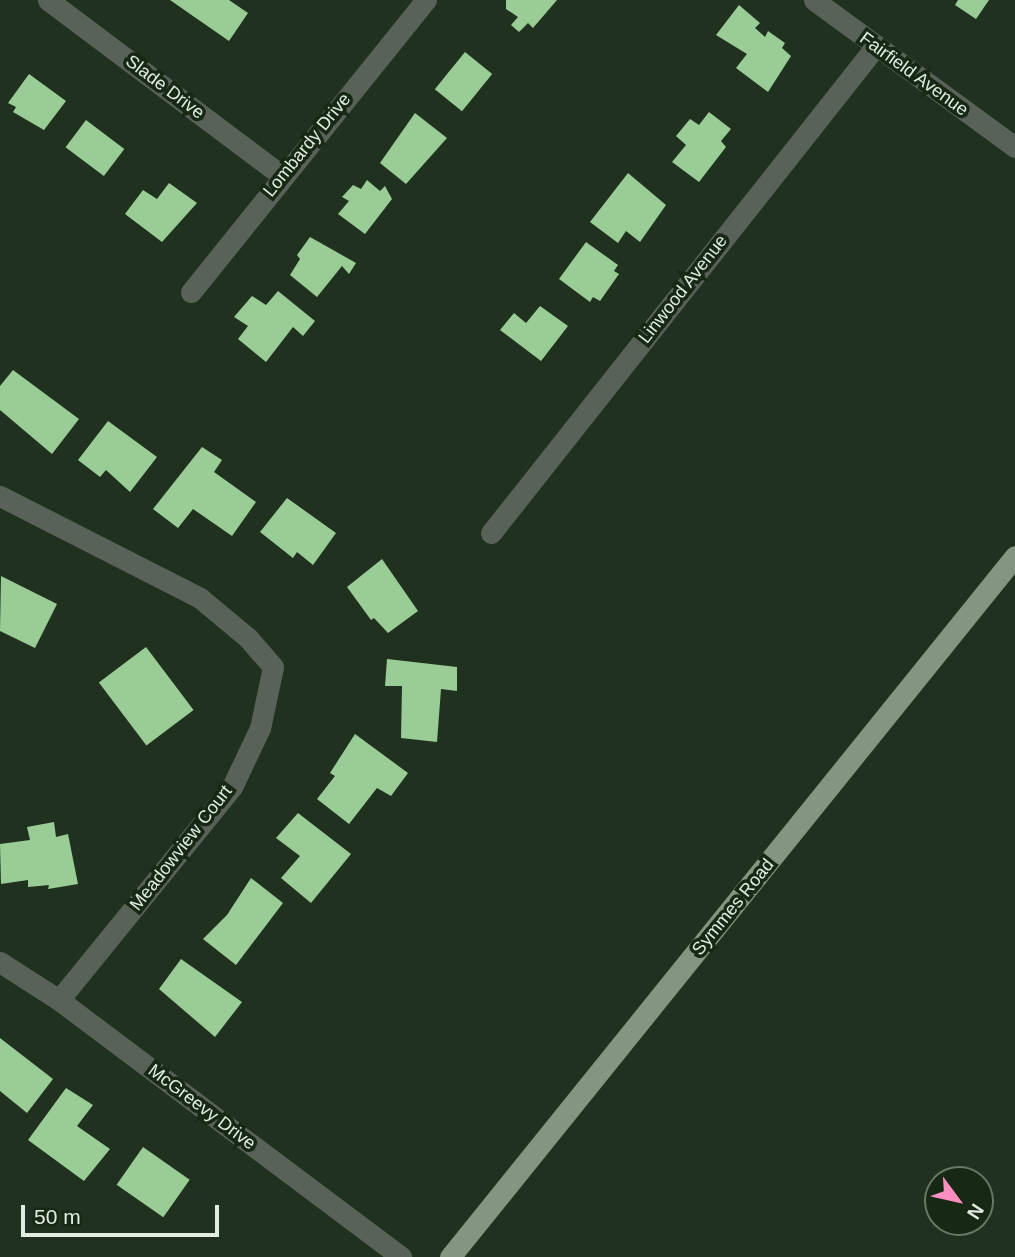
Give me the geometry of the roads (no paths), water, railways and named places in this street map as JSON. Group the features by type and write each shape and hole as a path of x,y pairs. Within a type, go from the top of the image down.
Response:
{"main road":[{"name":"Symmes Road","path":"450,1257 1015,556"}],"street":[{"name":"Slade Drive","path":"48,0 281,175"},
{"name":"Lombardy Drive","path":"191,292 281,175 426,0"},
{"name":"Fairfield Avenue","path":"814,0 1015,148"},
{"name":"Linwood Avenue","path":"491,533 876,46"},
{"name":"Meadowview Court","path":"0,496 200,598 248,638 273,667 260,729 232,787 59,1000"},
{"name":"McGreevy Drive","path":"0,962 59,1000 401,1257"}]}
